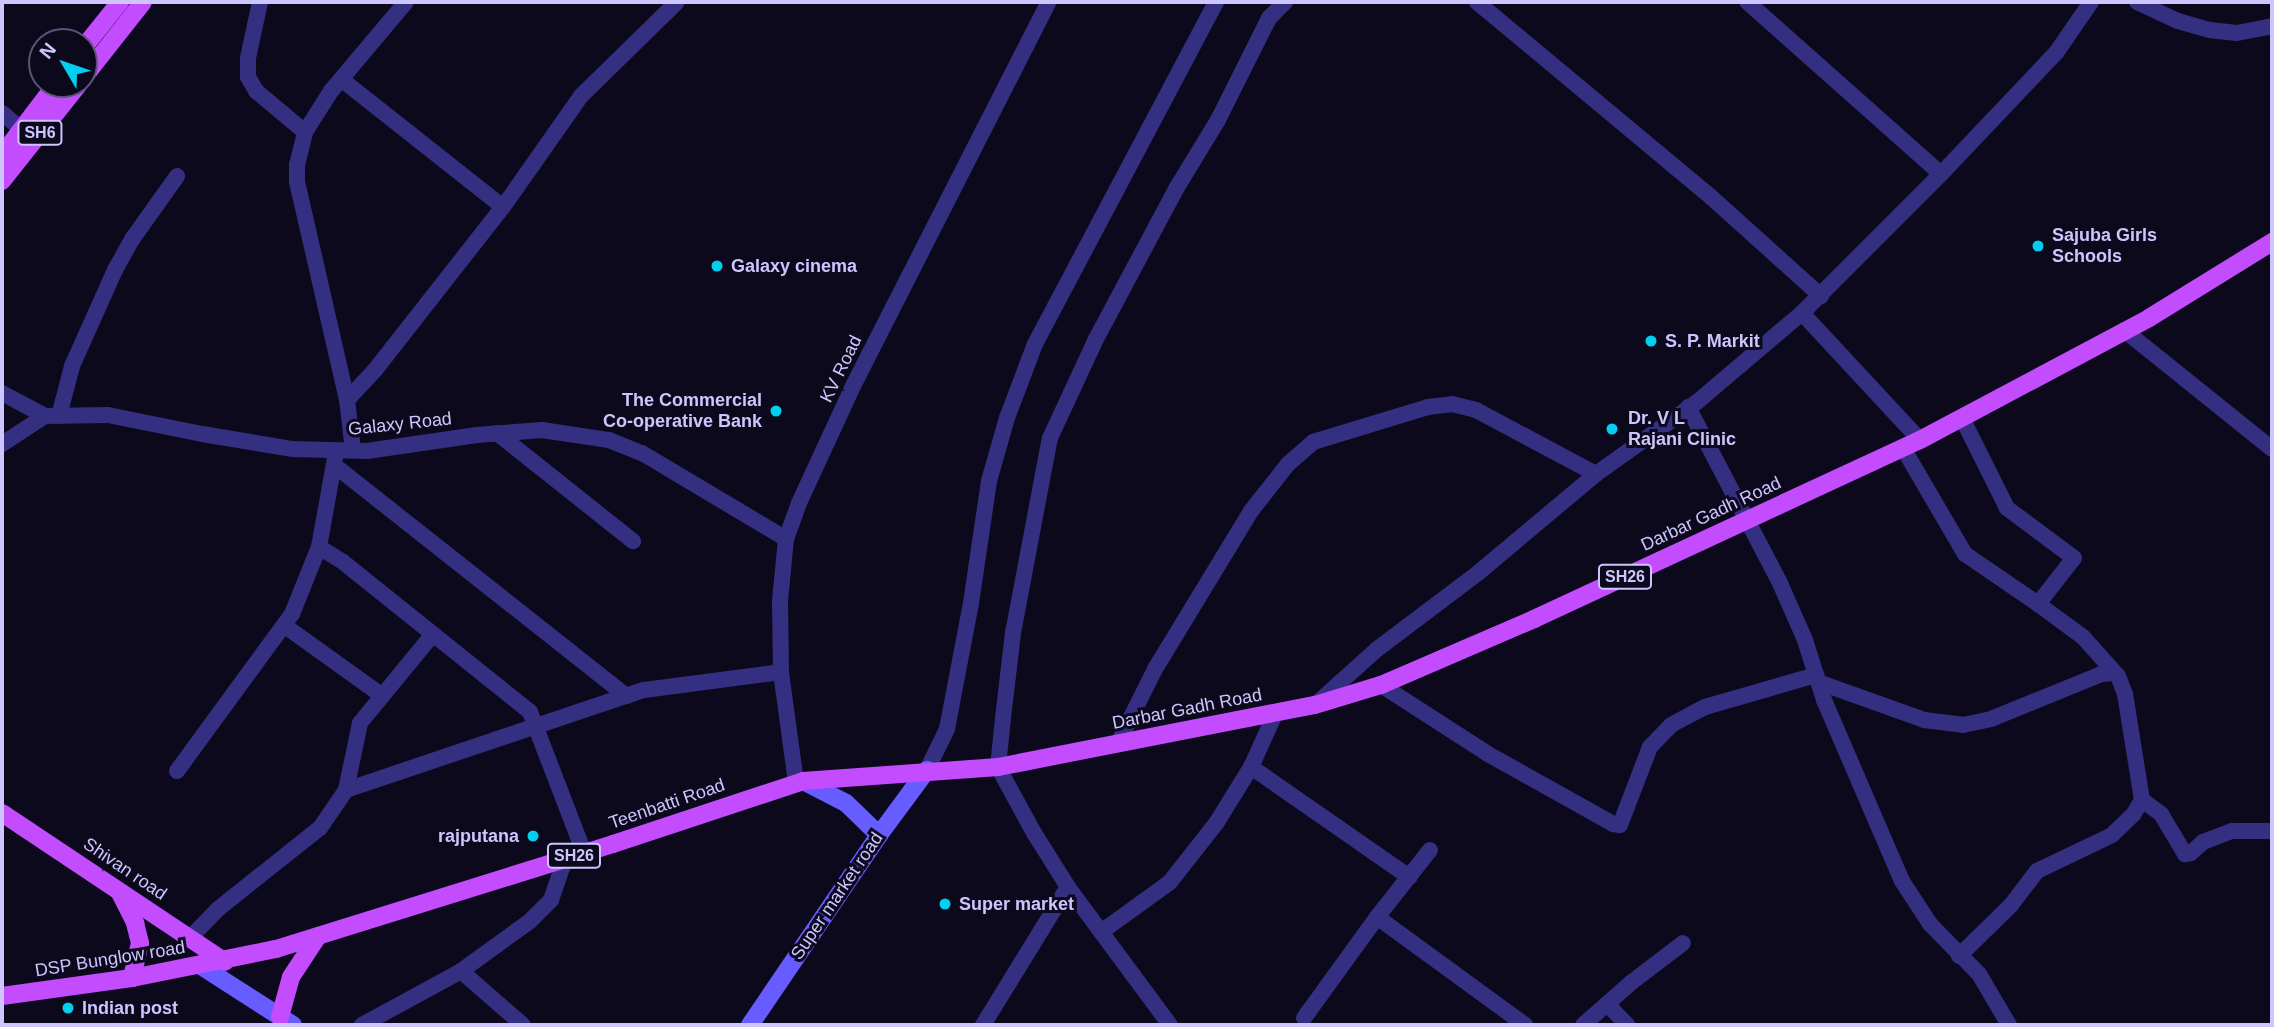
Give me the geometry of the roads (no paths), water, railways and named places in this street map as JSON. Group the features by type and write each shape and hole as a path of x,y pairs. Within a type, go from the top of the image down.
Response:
{"main road":[{"path":"98,30 120,2"},
{"path":"98,59 142,2"},
{"name":"SH6","path":"2,181 48,98"},
{"name":"SH6","path":"2,155 28,135 65,98"},
{"name":"Darbar Gadh Road","path":"927,770 998,767 1315,705 1381,685 1534,620 1912,444 2124,330 2272,242"},
{"name":"Teenbatti Road","path":"225,962 565,859 799,782 927,770"},
{"name":"Super market road","path":"750,1025 878,835 927,770"},
{"path":"799,782 846,803 878,835"},
{"name":"Shivan road","path":"2,813 225,962"},
{"path":"118,890 135,923 140,943 132,978"},
{"path":"201,966 286,1021 291,977 318,936"},
{"name":"DSP Bunglow road","path":"2,996 225,962"}],"street":[{"path":"260,2 248,58 248,77 256,91 305,132"},
{"path":"177,771 285,626 319,547 341,455 347,400 297,183 300,148 305,132 341,79 406,2"},
{"path":"347,400 375,370 503,207 581,96 677,2"},
{"name":"KV Road","path":"799,782 781,672 780,601 786,539 799,503 853,386 1049,2"},
{"path":"927,770 947,729 971,603 989,481 1007,418 1035,344 1216,2"},
{"path":"1170,1025 1068,887 998,767 1013,633 1050,438 1096,339 1176,189 1218,120 1269,18 1285,2"},
{"path":"1478,2 1690,179 1821,296"},
{"path":"1747,2 1941,174"},
{"path":"1315,705 1376,650 1478,573 1595,474 1688,407 1821,296 2056,53 2091,2"},
{"path":"2137,2 2178,21 2209,30 2238,33 2272,26"},
{"path":"341,79 503,207"},
{"path":"2,113 28,135"},
{"path":"2,444 52,416 114,270 177,176"},
{"path":"1802,313 1912,444 1965,554 2083,637 2118,676 2125,694 2142,800 2133,815 2112,835 2056,865 2037,871 2011,905 1959,956"},
{"path":"2124,330 2272,449"},
{"path":"2,393 52,416"},
{"path":"1118,743 1155,669 1251,511 1288,464 1313,442 1428,407 1452,404 1476,410 1595,474"},
{"path":"1688,407 1779,581 1902,881 1930,924 1979,974 2009,1025"},
{"name":"Galaxy Road","path":"52,416 108,415 341,455 497,433 542,430 609,440 642,453 786,539"},
{"path":"1962,418 2007,508 2074,558 2038,604"},
{"path":"497,433 633,541"},
{"path":"341,455 627,696"},
{"path":"319,547 343,562 530,712 584,853"},
{"path":"285,626 381,695"},
{"path":"190,939 218,909 320,828 346,790 360,723 433,634"},
{"path":"346,790 644,690 781,672"},
{"path":"1381,685 1489,754 1613,824 1620,825 1650,747 1671,724 1705,707 1817,678 1924,720 1963,725 2001,716 2101,674 2113,673"},
{"path":"1101,932 1170,882 1217,822 1251,767 1275,713"},
{"path":"1251,767 1409,877"},
{"path":"2142,800 2161,814 2185,855 2203,842 2232,831 2272,831"},
{"path":"1304,1018 1430,850"},
{"path":"362,1025 461,971 530,921 551,900 565,859"},
{"path":"983,1025 1068,887"},
{"path":"1377,918 1525,1025"},
{"path":"1583,1025 1683,943"},
{"path":"461,971 523,1025"},
{"path":"1607,1004 1627,1025"}],"place":[{"name":"Sajuba Girls Schools","path":"2038,246"},
{"name":"Galaxy cinema","path":"717,266"},
{"name":"S. P. Markit","path":"1651,341"},
{"name":"The Commercial Co-operative Bank","path":"776,411"},
{"name":"Dr. V L Rajani Clinic","path":"1612,429"},
{"name":"rajputana","path":"533,836"},
{"name":"Super market","path":"945,904"},
{"name":"Indian post","path":"68,1008"}]}
